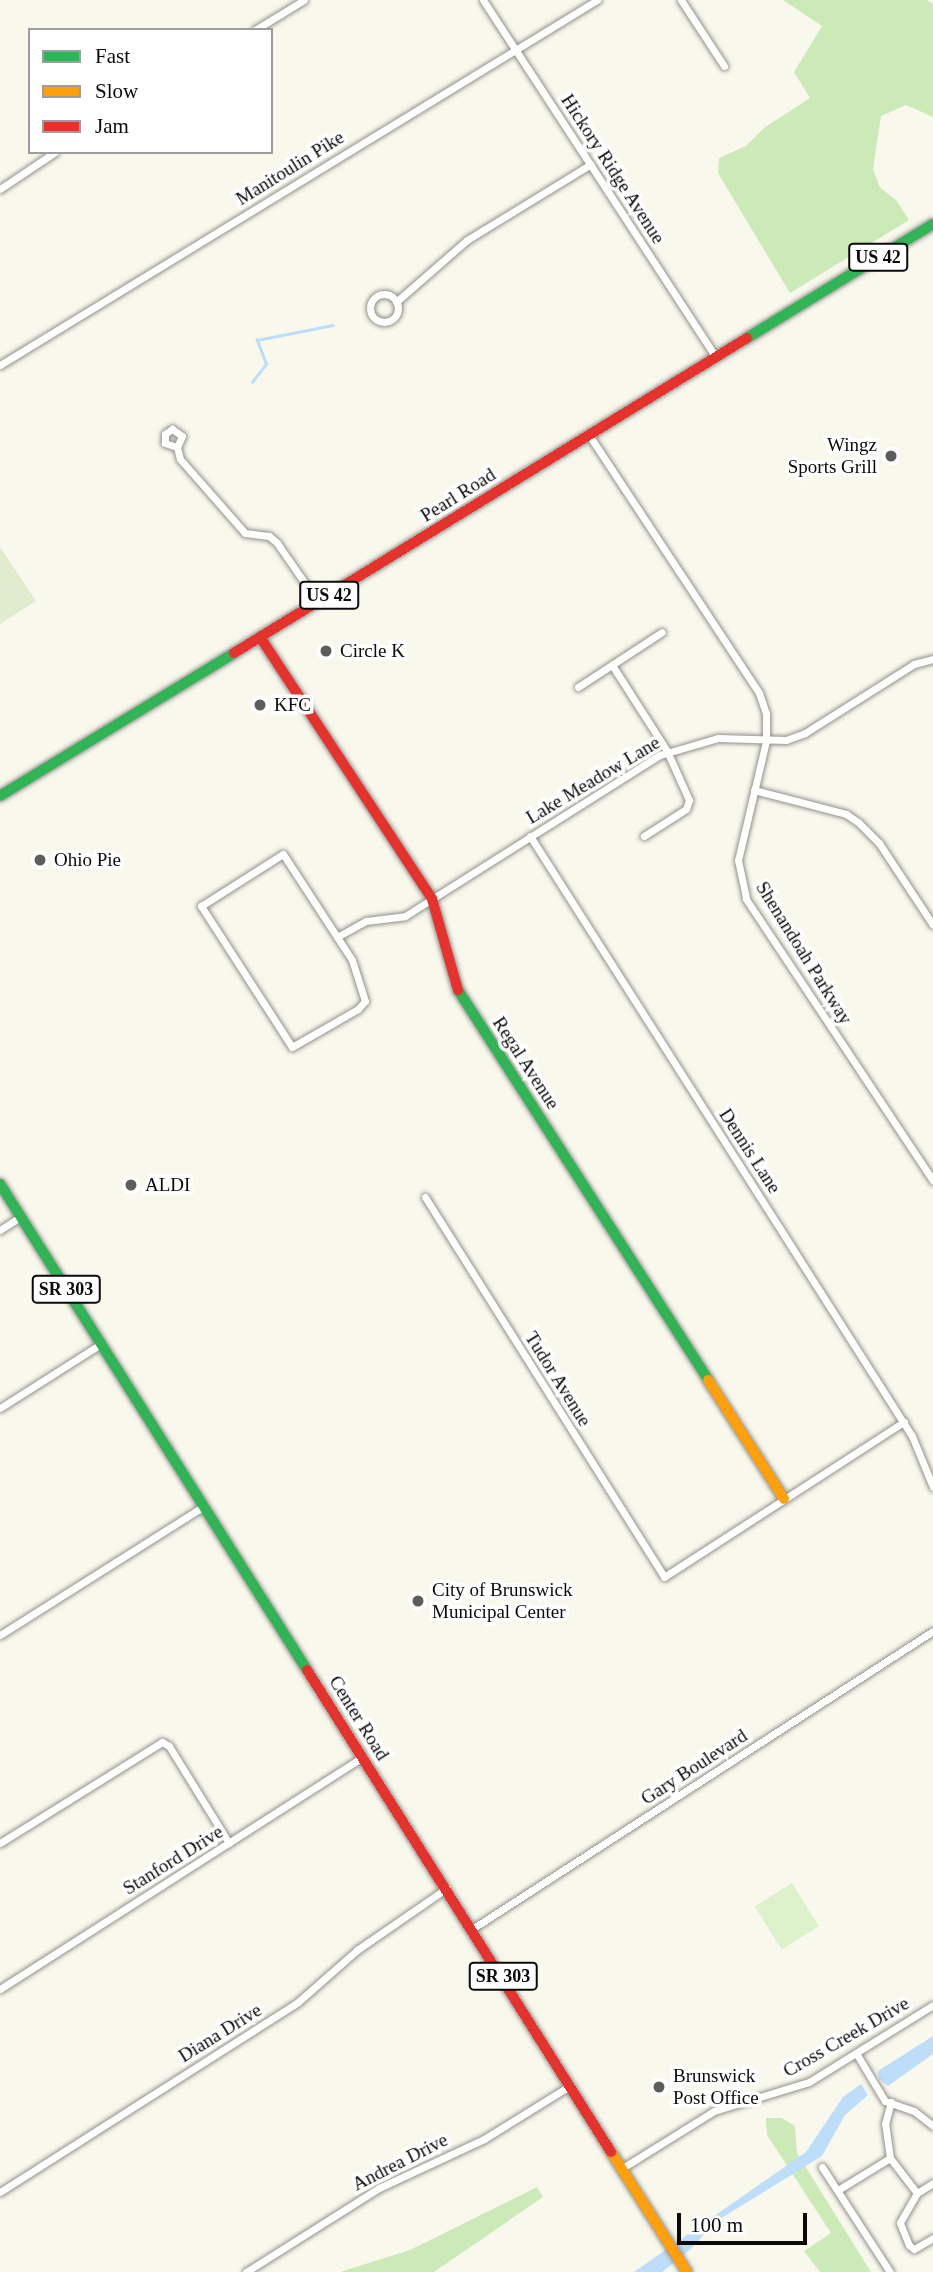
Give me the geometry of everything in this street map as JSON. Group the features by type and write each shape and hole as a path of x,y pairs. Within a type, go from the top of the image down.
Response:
{"main road":[{"name":"Pearl Road","path":"0,796 933,224"},
{"name":"Regal Avenue","path":"260,637 432,899 459,992 783,1499"},
{"name":"Center Road","path":"0,1184 624,2167 687,2272"}],"street":[{"path":"259,28 304,0"},
{"name":"Hickory Ridge Avenue","path":"482,0 715,356"},
{"name":"Manitoulin Pike","path":"0,365 515,47 597,0"},
{"path":"681,0 724,66"},
{"path":"2,185 52,154"},
{"path":"396,302 467,240 591,164"},
{"path":"380,295 396,302 398,310 390,321 377,321 371,314 372,300 380,295"},
{"name":"Shenandoah Parkway","path":"589,435 759,693 766,713 766,741 738,860 746,899 933,1180"},
{"path":"177,447 180,459 245,533 269,536 278,543 318,602"},
{"path":"578,687 663,632"},
{"name":"Lake Meadow Lane","path":"337,937 366,921 405,916 667,751 718,738 766,741 805,733 914,664 933,659"},
{"path":"612,665 667,751 689,804 644,836"},
{"path":"754,790 846,814 858,822 880,843 933,925"},
{"name":"Dennis Lane","path":"530,836 904,1422 933,1487"},
{"path":"283,854 337,937 352,960 365,1001 358,1010 292,1047 201,906 283,854"},
{"name":"Tudor Avenue","path":"425,1197 664,1577 783,1499"},
{"path":"0,1230 20,1217"},
{"path":"0,1408 102,1345"},
{"path":"783,1499 904,1422"},
{"path":"0,1635 204,1506"},
{"name":"Gary Boulevard","path":"472,1929 933,1631"},
{"path":"0,1843 162,1742 169,1746 229,1843"},
{"name":"Stanford Drive","path":"0,1989 363,1757"},
{"name":"Diana Drive","path":"0,2192 298,2002 357,1950 447,1888"},
{"name":"Cross Creek Drive","path":"624,2167 714,2111 808,2082 933,2005"},
{"path":"856,2053 885,2101 914,2111 933,2126"},
{"name":"Andrea Drive","path":"246,2272 379,2188 484,2139 571,2084"},
{"path":"891,2102 885,2124 890,2158 917,2193"},
{"path":"838,2190 890,2158"},
{"path":"822,2167 890,2272"},
{"path":"933,2183 917,2193 900,2223 914,2249 933,2238"}],"green space":[{"path":"783,0 927,0 933,4 933,117 906,105 881,116 873,169 880,188 896,200 909,220 790,293 718,173 719,158 746,146 764,128 810,98 794,72 822,26"},
{"path":"0,547 36,601 0,624"},
{"path":"792,1883 819,1926 782,1950 755,1906"},
{"path":"766,2118 782,2118 795,2126 797,2153 871,2272 820,2272 804,2251 831,2233 767,2135"},
{"path":"537,2187 543,2197 434,2272 340,2272 410,2250"}],"water":[{"path":"933,2036 933,2054 888,2086 879,2079 878,2071"},
{"path":"861,2084 868,2095 845,2115 822,2156 715,2222 691,2249 662,2272 634,2272 806,2152 843,2097"}],"waterway":[{"path":"257,340 333,325"},
{"path":"252,382 266,364 257,340"}],"traffic: fast":[{"path":"747,338 933,224"},
{"path":"0,796 234,653"},
{"path":"458,990 708,1380"},
{"path":"0,1184 307,1670"}],"traffic: slow":[{"path":"708,1380 784,1499"},
{"path":"611,2152 687,2272"}],"traffic: jam":[{"path":"234,653 747,338"},
{"path":"260,637 432,899 458,990"},
{"path":"307,1670 611,2152"}],"place":[{"name":"Wingz Sports Grill","path":"891,456"},
{"name":"Circle K","path":"326,651"},
{"name":"KFC","path":"260,705"},
{"name":"Ohio Pie","path":"40,860"},
{"name":"ALDI","path":"131,1185"},
{"name":"City of Brunswick Municipal Center","path":"418,1601"},
{"name":"Brunswick Post Office","path":"659,2087"}]}
